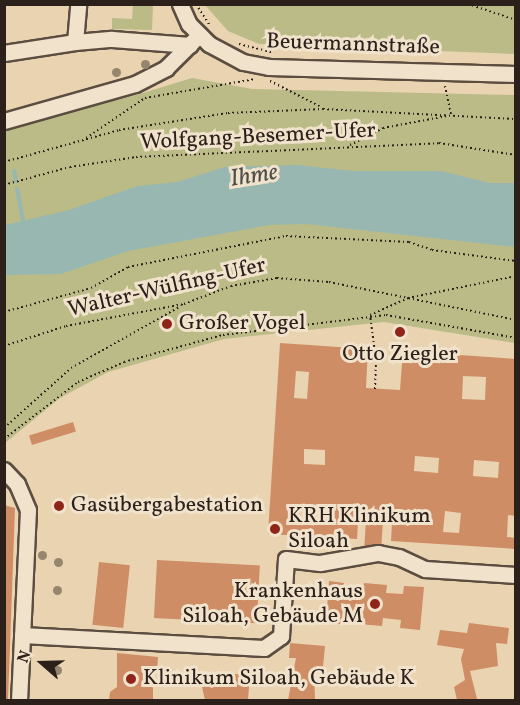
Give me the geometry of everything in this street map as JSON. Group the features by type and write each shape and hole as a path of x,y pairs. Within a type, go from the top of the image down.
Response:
{"street":[{"path":"75,42 78,4"},
{"path":"180,4 200,35"},
{"path":"4,53 75,42 200,35"},
{"path":"4,121 135,84 166,68 200,35"},
{"name":"Beuermannstraße","path":"200,35 224,54 269,67 516,74"},
{"path":"4,470 17,484 28,510 19,700"},
{"path":"22,635 264,648 281,636 286,559 320,563 378,553 399,557 425,569 516,575"}],"path":[{"path":"196,4 200,35 215,29"},
{"path":"468,4 516,20"},
{"path":"230,39 278,53"},
{"path":"83,140 145,98 262,78 323,109"},
{"path":"435,80 445,86 451,115"},
{"path":"4,162 119,130 228,112 323,109 516,119"},
{"path":"347,147 384,128 451,115"},
{"name":"Wolfgang-Besemer-Ufer","path":"4,185 70,167 136,158 439,143 516,155"},
{"path":"4,312 91,288 128,267 286,236 409,242 432,250 516,261"},
{"path":"370,315 408,298 516,276"},
{"name":"Walter-Wülfing-Ufer","path":"4,346 66,326 184,304 231,286 277,278 328,282 516,320"},
{"path":"4,428 71,368 184,304"},
{"path":"370,315 376,360 375,389"},
{"path":"4,439 78,382 124,362 223,335 370,315 437,321 516,338"}],"green space":[{"path":"133,5 153,5 152,30 112,29 112,18 132,19"},
{"path":"205,5 515,5 515,54 259,44 228,31"},
{"path":"192,78 252,89 515,95 515,343 384,322 224,339 108,372 60,398 5,443 5,127 133,96"}],"water":[{"name":"Ihme","path":"297,165 354,171 441,171 490,183 515,183 515,247 306,224 269,225 128,251 61,274 5,275 5,225 69,210 137,186 177,182 225,167"}],"building":[{"path":"280,343 368,349 366,388 400,390 403,351 516,359 516,516 508,515 507,537 516,538 516,549 391,541 393,507 384,506 381,551 364,551 367,505 359,505 357,539 268,534","holes":["296,371 309,372 307,399 294,398","463,376 486,377 485,400 462,399","304,449 325,450 325,465 304,464","415,456 439,458 438,473 414,471","474,460 499,462 498,478 473,476","300,504 319,505 318,524 299,523","445,511 461,513 459,533 443,532"]},
{"path":"73,422 76,432 32,445 29,435"},
{"path":"4,505 15,508 8,700 4,700"},
{"path":"157,560 260,565 257,623 154,618"},
{"path":"99,562 130,565 123,628 92,625"},
{"name":"Krankenhaus Siloah, Gebäude M","path":"329,581 344,583 344,590 363,592 364,583 387,585 386,593 403,594 404,586 424,587 420,630 400,628 401,620 383,618 382,626 359,624 360,615 343,614 342,624 326,623"},
{"path":"469,623 509,628 507,644 496,643 498,666 470,671 477,699 457,700 454,687 465,680 461,659 464,649 437,645 440,630 467,633"},
{"path":"290,643 325,646 323,667 314,667 315,700 288,700 296,658 289,658"},
{"name":"Klinikum Siloah, Gebäude K","path":"117,653 158,657 157,671 145,671 144,686 153,686 153,700 109,700 110,692 117,687"},
{"path":"207,672 250,675 248,700 205,700 202,687"}],"waterway":[{"path":"14,171 16,181"},
{"path":"17,189 23,221"}],"place":[{"name":"Großer Vogel","path":"167,324"},
{"name":"Otto Ziegler","path":"400,332"},
{"name":"Gasübergabestation","path":"59,506"},
{"name":"KRH Klinikum Siloah","path":"275,529"},
{"name":"Krankenhaus Siloah, Gebäude M","path":"375,604"},
{"name":"Klinikum Siloah, Gebäude K","path":"131,679"}]}
